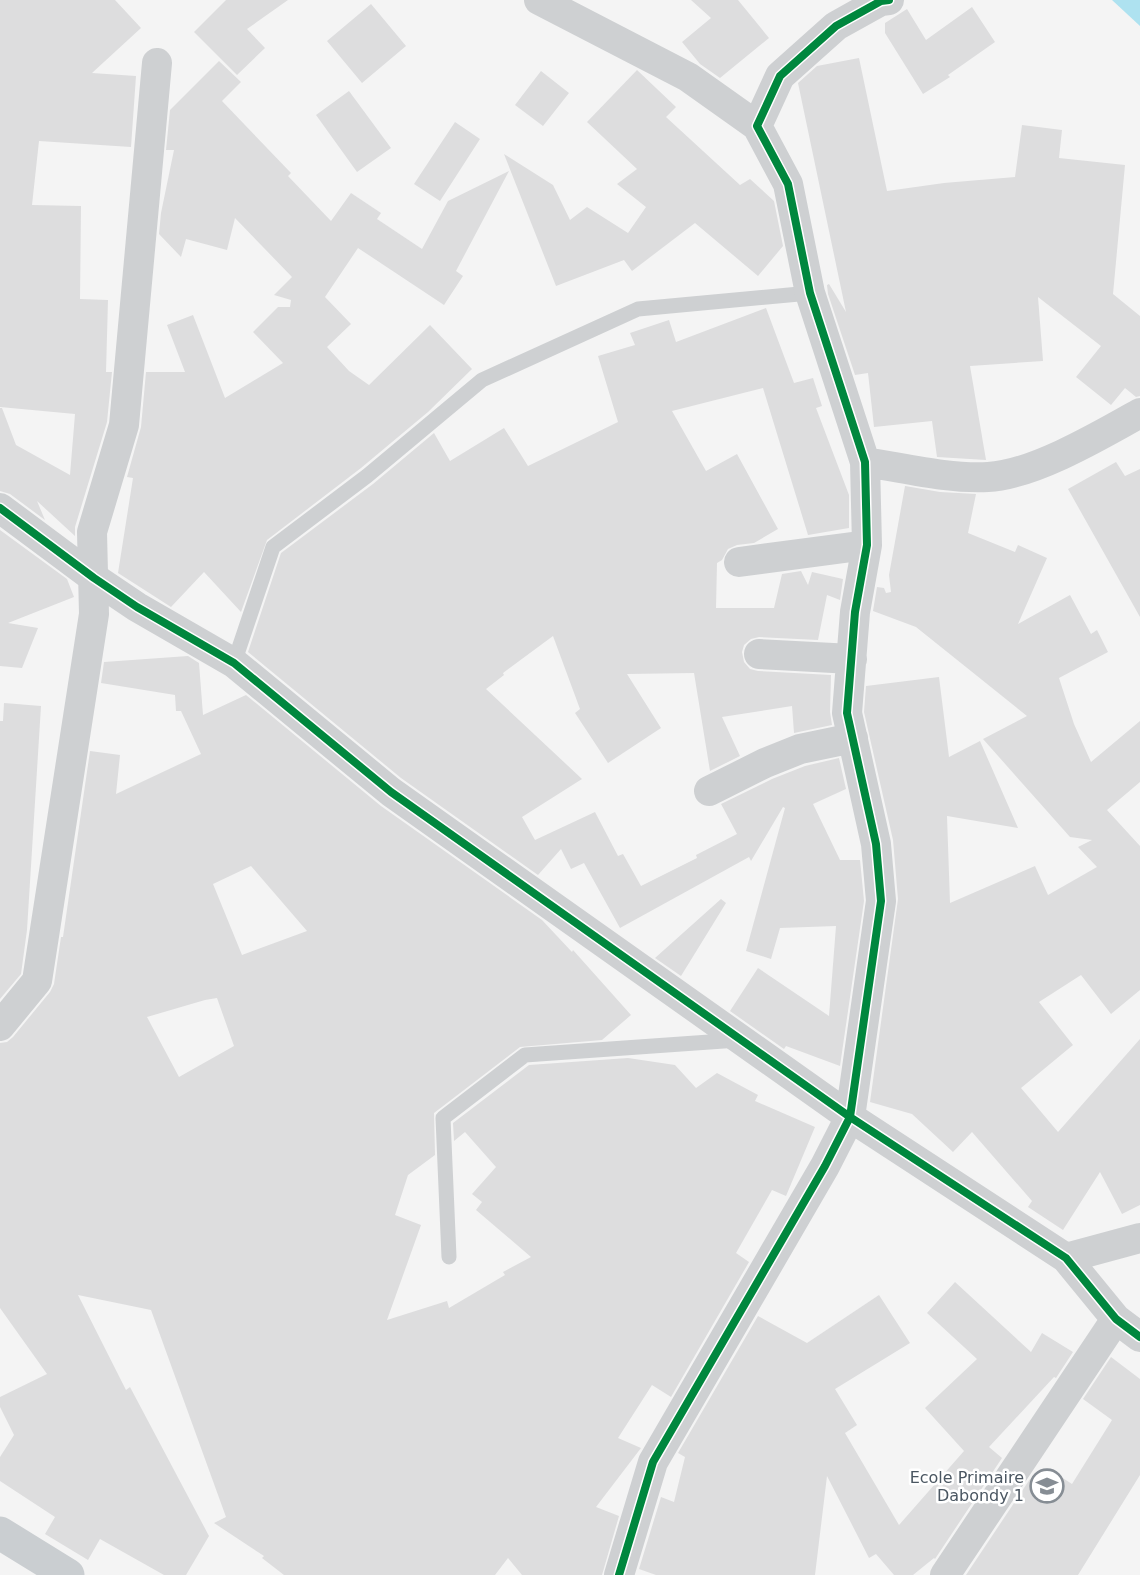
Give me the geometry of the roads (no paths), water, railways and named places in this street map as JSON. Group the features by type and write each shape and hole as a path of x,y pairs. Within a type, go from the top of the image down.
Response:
{"main road":[{"path":"0,1533 68,1575"}],"street":[{"path":"539,0 688,77 757,126 788,184 810,293 865,462 867,545 855,612 848,713 876,844 881,901 850,1117 825,1166 653,1462 619,1575"},
{"path":"757,126 780,76 836,26 881,1 888,0"},
{"path":"0,1026 37,981 94,614 92,532 124,425 157,63"},
{"path":"865,462 947,476 989,477 1023,470 1095,439 1140,413"},
{"path":"0,508 137,607 234,663 391,792 850,1117 1066,1258 1116,1318 1140,1337"},
{"path":"739,562 867,545"},
{"path":"759,654 852,659"},
{"path":"709,791 765,763 800,749 853,738"},
{"path":"1066,1258 1140,1238"},
{"path":"945,1575 1116,1318"}],"lane":[{"path":"234,663 273,547 367,476 482,380 638,309 810,293"},
{"path":"449,1257 443,1118 525,1055 741,1040"}],"water":[{"path":"1112,0 1140,0 1140,26"}],"place":[{"name":"Ecole Primaire Dabondy 1","path":"1047,1486"}]}
